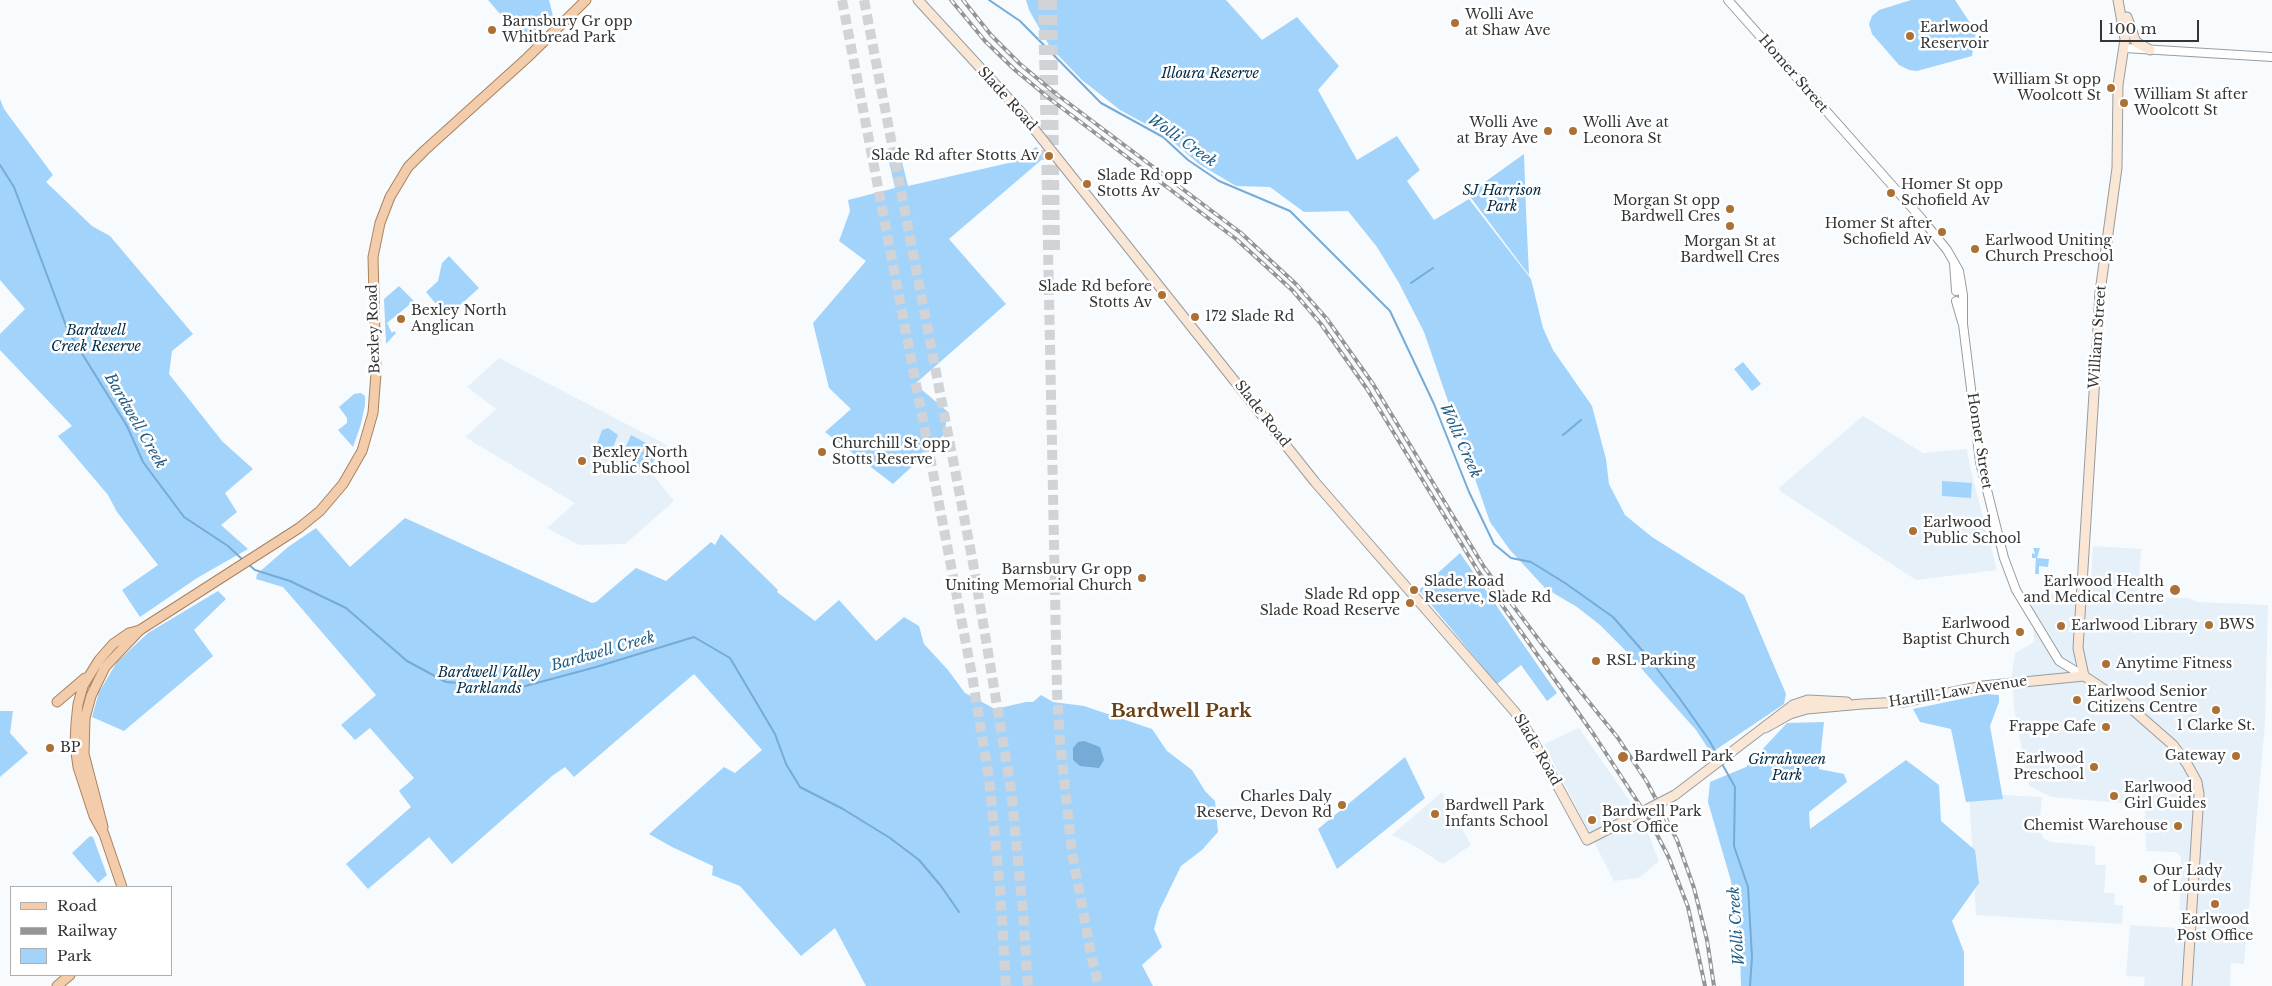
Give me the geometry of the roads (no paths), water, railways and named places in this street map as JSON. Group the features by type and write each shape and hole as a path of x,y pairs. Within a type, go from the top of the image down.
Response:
{"main road":[{"name":"Bexley Road","path":"122,886 104,834 84,754 85,718 91,696 105,667 140,630 300,528 328,503 350,474 364,445 373,414 376,389 373,257 380,223 396,186 408,168 425,150 527,58 586,0"},
{"name":"Slade Road","path":"918,0 1019,110 1315,482 1515,712 1530,735 1587,840"},
{"name":"William Street","path":"2084,676 2078,656 2078,643 2099,317 2117,168 2118,85 2125,48 2124,24 2119,0"},
{"path":"2119,0 2136,42 2150,50"},
{"name":"Bexley Road","path":"104,834 94,816 78,767 75,745 78,704 83,686 99,660 113,644 129,633 140,630"},
{"path":"57,702 91,673"},
{"name":"Hartill-Law Avenue","path":"1587,840 1675,795 1741,747 1789,707 1803,701 1834,700 1862,704 1903,702 1983,686 2084,676"},
{"name":"Homer Street","path":"2084,676 2125,703 2157,731 2182,756 2196,778 2198,794 2187,986"},
{"path":"57,986 69,976"}],"street":[{"name":"Homer Street","path":"1728,0 1921,218 1947,250 1959,271 1959,296 1980,462 2010,574 2025,606 2059,661 2084,676"},
{"path":"2125,48 2272,57"}],"waterway":[{"name":"Wolli Creek","path":"989,0 1020,21 1101,103 1163,137 1188,160 1219,181 1290,211 1390,311 1434,404 1469,492 1494,544 1511,558 1531,562 1613,617 1648,657 1680,699 1709,740 1719,758"},
{"name":"Bardwell Creek","path":"0,165 14,187 68,331 127,426 143,462 184,517 228,546 243,560"},
{"path":"1411,283 1433,268"},
{"path":"1563,435 1581,420"},
{"name":"Bardwell Creek","path":"248,564 255,570 290,581 346,608 407,661 446,682 518,688 596,667 694,637 730,658 775,734 786,764 800,787 843,809 890,838 919,860 941,886 959,912"},
{"name":"Wolli Creek","path":"1721,762 1735,787 1734,846 1748,887 1752,957 1750,986"}],"tunnel":[{"path":"842,0 972,675 989,779 1000,888 1006,986"},
{"path":"864,0 973,563 1011,789 1028,986"},
{"path":"1043,0 1057,691 1060,741 1072,853 1099,986"},
{"path":"1052,0 1055,251"}],"railway":[{"path":"951,0 985,41 1015,70 1050,99 1236,239 1292,290 1321,324 1367,389 1478,571 1594,735 1649,819 1669,858 1688,907 1705,986"},
{"path":"963,0 991,35 1020,64 1055,93 1241,233 1297,285 1327,319 1373,384 1484,567 1542,644 1618,738 1647,782 1677,840 1694,888 1707,940 1714,986"}],"place":[{"name":"Wolli Ave at Shaw Ave","path":"1455,23"},
{"name":"Barnsbury Gr opp Whitbread Park","path":"492,30"},
{"name":"Earlwood Reservoir","path":"1910,36"},
{"name":"William St opp Woolcott St","path":"2111,88"},
{"name":"William St after Woolcott St","path":"2124,103"},
{"name":"Wolli Ave at Bray Ave","path":"1548,131"},
{"name":"Wolli Ave at Leonora St","path":"1573,131"},
{"name":"Slade Rd after Stotts Av","path":"1049,156"},
{"name":"Slade Rd opp Stotts Av","path":"1087,184"},
{"name":"Homer St opp Schofield Av","path":"1891,193"},
{"name":"Morgan St opp Bardwell Cres","path":"1730,209"},
{"name":"Morgan St at Bardwell Cres","path":"1730,226"},
{"name":"Homer St after Schofield Av","path":"1942,232"},
{"name":"Earlwood Uniting Church Preschool","path":"1975,249"},
{"name":"Slade Rd before Stotts Av","path":"1162,295"},
{"name":"172 Slade Rd","path":"1195,317"},
{"name":"Bexley North Anglican","path":"401,319"},
{"name":"Churchill St opp Stotts Reserve","path":"822,452"},
{"name":"Bexley North Public School","path":"582,461"},
{"name":"Earlwood Public School","path":"1913,531"},
{"name":"Barnsbury Gr opp Uniting Memorial Church","path":"1142,578"},
{"name":"Slade Road Reserve, Slade Rd","path":"1414,590"},
{"name":"Earlwood Health and Medical Centre","path":"2175,590"},
{"name":"Slade Rd opp Slade Road Reserve","path":"1410,603"},
{"name":"BWS","path":"2209,625"},
{"name":"Earlwood Library","path":"2061,626"},
{"name":"Earlwood Baptist Church","path":"2020,632"},
{"name":"RSL Parking","path":"1596,661"},
{"name":"Anytime Fitness","path":"2106,664"},
{"name":"Earlwood Senior Citizens Centre","path":"2077,700"},
{"name":"1 Clarke St.","path":"2216,710"},
{"name":"Frappe Cafe","path":"2106,727"},
{"name":"BP","path":"50,748"},
{"name":"Gateway","path":"2236,756"},
{"name":"Bardwell Park","path":"1623,757"},
{"name":"Earlwood Preschool","path":"2094,767"},
{"name":"Earlwood Girl Guides","path":"2114,796"},
{"name":"Charles Daly Reserve, Devon Rd","path":"1342,805"},
{"name":"Bardwell Park Infants School","path":"1435,814"},
{"name":"Bardwell Park Post Office","path":"1592,820"},
{"name":"Chemist Warehouse","path":"2178,826"},
{"name":"Our Lady of Lourdes","path":"2143,879"},
{"name":"Earlwood Post Office","path":"2215,904"}],"district":[{"name":"Bardwell Park","path":"1181,712"}],"park label":[{"name":"Illoura Reserve","path":"1210,74"},
{"name":"SJ Harrison Park","path":"1502,200"},
{"name":"Bardwell Creek Reserve","path":"96,340"},
{"name":"Bardwell Valley Parklands","path":"489,682"},
{"name":"Girrahween Park","path":"1787,768"}]}
